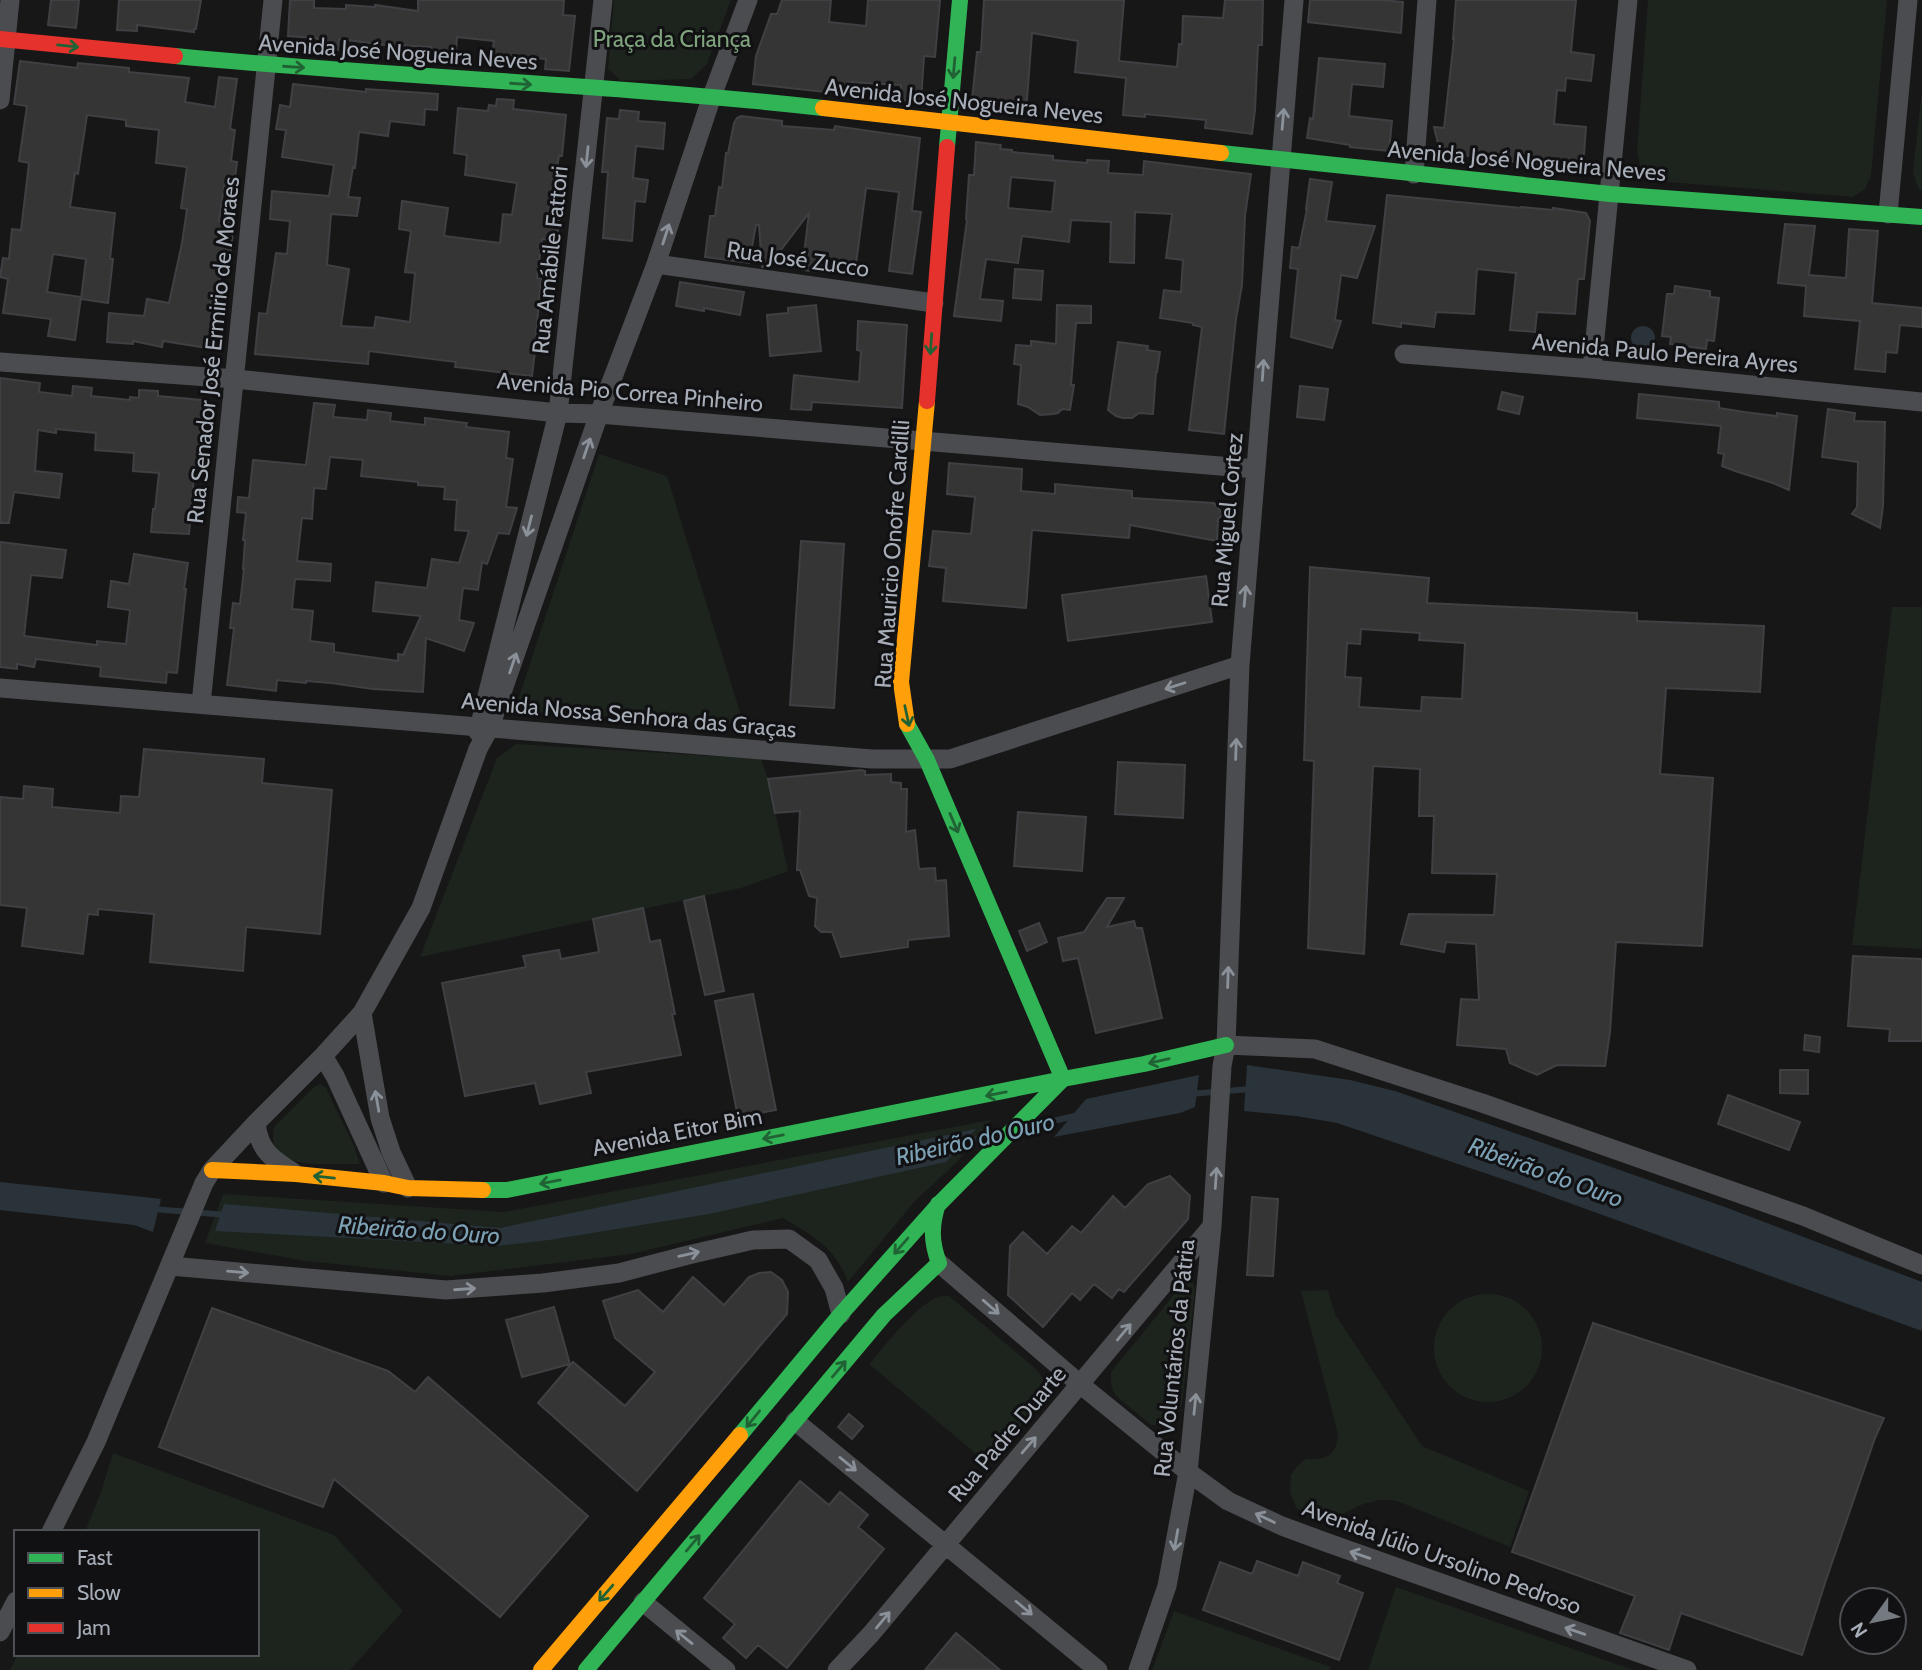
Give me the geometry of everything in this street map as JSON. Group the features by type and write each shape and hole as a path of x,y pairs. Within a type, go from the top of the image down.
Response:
{"street":[{"path":"0,100 3,40 10,0"},
{"name":"Rua Senador José Ermirio de Moraes","path":"201,704 274,0"},
{"name":"Rua Amábile Fattori","path":"484,727 558,413 603,0"},
{"path":"52,1530 96,1443 208,1176 256,1122 362,1013 421,908 484,727 656,264 712,96 748,0"},
{"name":"Rua Mauricio Onofre Cardilli","path":"960,0 924,440 901,681 907,724 927,761 1063,1079"},
{"name":"Rua Miguel Cortez","path":"1226,1045 1240,664 1294,0"},
{"path":"1413,174 1427,0"},
{"path":"1592,369 1628,0"},
{"path":"1888,214 1908,0"},
{"name":"Avenida José Nogueira Neves","path":"3,40 266,65 712,96 1610,194 1922,217"},
{"name":"Rua José Zucco","path":"656,264 934,303"},
{"name":"Avenida Paulo Pereira Ayres","path":"1404,354 1592,369 1922,402"},
{"name":"Avenida Pio Correa Pinheiro","path":"0,362 236,379 558,413 924,440 1256,469"},
{"name":"Avenida Nossa Senhora das Graças","path":"0,688 872,759 927,761 950,759 1240,664"},
{"path":"362,1013 380,1118 391,1152 408,1188"},
{"path":"1226,1045 1315,1049 1482,1103 1803,1216 1922,1265"},
{"name":"Rua Voluntários da Pátria","path":"1138,1670 1167,1586 1188,1472 1212,1226 1222,1066 1226,1045"},
{"name":"Avenida Eitor Bim","path":"208,1176 296,1174 408,1188 507,1190 1144,1064 1226,1045"},
{"path":"323,1056 335,1076 384,1183"},
{"path":"541,1670 841,1314 939,1204 1063,1079"},
{"path":"256,1122 258,1139 274,1160 296,1174"},
{"path":"586,1670 884,1315 939,1263 933,1250 932,1220 939,1204"},
{"name":"Rua Padre Duarte","path":"836,1670 871,1634 1212,1226"},
{"path":"170,1266 446,1290 543,1283 619,1273 752,1240 789,1239 818,1260 834,1288 841,1314"},
{"name":"Avenida Júlio Ursolino Pedroso","path":"939,1263 1081,1385 1228,1501 1282,1526 1687,1670"},
{"path":"795,1421 1098,1670"},
{"path":"643,1602 726,1670"},
{"path":"0,1632 14,1605"}],"green space":[{"name":"Praça da Criança","path":"614,0 731,0 707,64 691,79 621,81 608,69"},
{"path":"1648,0 1887,0 1871,175 1865,189 1853,197 1655,181 1641,171 1637,151"},
{"path":"1922,90 1922,191 1919,190 1913,173"},
{"path":"599,454 667,476 744,725 530,712 518,700"},
{"path":"1892,607 1922,607 1922,949 1852,945"},
{"path":"516,744 761,759 768,779 788,871 741,888 420,957 497,758"},
{"path":"320,1084 326,1088 360,1164 302,1163 282,1156 276,1149 273,1141 274,1127"},
{"path":"991,1120 958,1161 914,1202 848,1282 830,1251 783,1218 631,1254 450,1276 306,1261 205,1243 223,1194 504,1212"},
{"path":"1188,1282 1193,1283 1195,1289 1182,1404 1171,1421 1151,1425 1115,1395 1111,1385 1111,1372 1181,1286"},
{"path":"1328,1290 1335,1314 1422,1446 1529,1491 1510,1547 1397,1501 1380,1500 1363,1504 1331,1520 1320,1521 1309,1518 1296,1507 1290,1492 1291,1475 1306,1459 1319,1459 1329,1455 1337,1441 1338,1434 1301,1291"},
{"path":"1488,1294 1509,1298 1526,1310 1538,1327 1542,1348 1538,1369 1526,1386 1509,1398 1488,1402 1467,1398 1450,1386 1438,1369 1434,1348 1438,1327 1450,1310 1467,1298"},
{"path":"949,1296 1035,1368 1046,1386 1044,1399 987,1463 869,1364 913,1314 933,1299"},
{"path":"113,1453 334,1535 403,1611 350,1670 10,1670 17,1656 259,1656 259,1530 86,1530"},
{"path":"1396,1587 1633,1670 1368,1670"},
{"path":"1174,1611 1331,1667 1330,1670 1152,1670"}],"water":[{"path":"1643,326 1652,329 1655,338 1652,347 1643,350 1634,347 1631,338 1634,329"},
{"path":"1247,1065 1350,1080 1395,1091 1725,1207 1922,1282 1922,1331 1520,1185 1337,1123 1244,1111"},
{"path":"1199,1075 1195,1107 1180,1113 1054,1137 1086,1099"},
{"path":"976,1129 946,1162 709,1214 549,1240 497,1246 215,1231 224,1204 500,1228"},
{"path":"0,1182 161,1199 153,1232 134,1225 0,1210"}],"building":[{"path":"51,0 79,0 76,28 48,25"},
{"path":"119,0 201,0 196,29 194,32 137,25 137,31 117,30"},
{"path":"290,0 314,0 314,8 346,9 346,5 375,5 418,11 418,0 564,0 563,15 575,16 569,71 545,69 546,59 492,54 494,41 457,37 456,52 431,50 431,47 393,46 339,39 338,50 316,49 317,38 288,36"},
{"path":"782,0 831,0 829,22 866,26 868,0 940,0 935,57 924,56 921,102 900,100 901,85 848,82 847,91 826,89 825,92 753,84 756,56 771,14 777,14"},
{"path":"984,0 1124,0 1119,61 1177,67 1179,44 1182,44 1183,16 1223,18 1225,0 1263,0 1262,45 1258,45 1252,134 1205,128 1206,120 1145,114 1145,117 1123,115 1126,78 1075,72 1078,41 1032,33 1026,113 998,110 998,103 972,100 977,52 981,52"},
{"path":"1310,0 1403,2 1401,33 1308,22"},
{"path":"1456,0 1576,0 1571,52 1594,55 1591,81 1566,78 1565,91 1557,90 1554,124 1586,127 1583,167 1479,159 1440,152 1434,127 1444,128"},
{"path":"1319,58 1385,64 1383,87 1352,84 1349,116 1392,121 1389,151 1350,147 1307,138 1310,118 1313,119"},
{"path":"20,61 77,68 78,63 129,68 129,72 189,78 185,102 215,107 219,77 237,79 230,129 235,130 231,161 237,162 234,187 224,186 219,221 234,223 226,275 221,274 214,306 221,307 214,349 163,341 162,347 133,341 133,344 107,342 109,313 144,316 147,299 169,303 187,209 181,208 187,167 156,163 159,130 126,126 126,120 87,115 70,207 115,213 108,303 81,299 86,259 53,254 47,292 81,297 75,340 48,336 51,319 3,313 8,279 0,277 3,258 9,259 12,229 21,230 29,163 19,161 27,106 14,104"},
{"path":"293,84 366,92 366,89 438,94 437,110 425,109 424,125 390,121 388,136 359,132 348,197 360,198 357,216 331,214 327,265 349,269 341,326 374,328 376,317 410,322 415,273 405,272 411,231 399,229 402,201 448,208 444,236 500,243 503,214 512,215 517,183 465,175 467,155 454,153 458,108 488,111 489,105 496,106 497,99 514,100 513,109 566,115 562,156 559,156 547,220 559,221 557,241 542,239 537,278 541,279 532,376 455,367 456,362 369,351 368,364 255,354 259,313 267,314 276,253 287,254 290,221 270,219 272,191 329,196 334,165 282,157 286,130 276,129 280,105 290,107"},
{"path":"620,110 639,112 638,121 665,123 663,149 636,146 633,178 648,180 645,202 635,201 632,241 603,238 608,172 602,172 607,118 619,119"},
{"path":"741,116 782,121 782,126 834,130 835,126 920,138 912,211 921,212 912,274 889,271 899,192 866,188 856,264 829,261 827,273 802,270 809,213 768,267 762,267 759,225 756,225 749,263 705,257 710,216 715,216 726,153 734,123"},
{"path":"976,142 1001,145 1000,149 1012,152 1053,156 1053,160 1087,163 1087,160 1109,161 1108,173 1143,175 1144,161 1251,174 1245,216 1242,285 1224,434 1189,430 1202,327 1160,318 1164,290 1181,292 1183,260 1166,258 1172,214 1135,212 1134,263 1110,262 1111,222 1071,220 1069,242 1022,236 1018,263 986,259 980,299 1003,301 1001,321 954,316 967,220 969,175 974,175","holes":["1011,177 1055,181 1052,212 1008,208"]},
{"path":"1310,179 1332,182 1326,221 1375,226 1357,278 1341,275 1335,320 1341,321 1332,348 1291,337 1298,269 1290,268 1292,247 1299,248"},
{"path":"1387,195 1586,213 1590,221 1584,279 1578,279 1575,314 1537,312 1535,332 1510,330 1516,273 1477,269 1474,314 1436,312 1434,327 1401,323 1401,327 1373,323"},
{"path":"1785,224 1815,226 1809,275 1846,278 1849,229 1878,231 1872,303 1922,308 1922,327 1900,325 1897,353 1886,352 1885,372 1855,369 1860,321 1804,316 1806,286 1778,283"},
{"path":"1015,269 1043,271 1041,300 1013,298"},
{"path":"680,282 744,292 740,315 676,306"},
{"path":"1675,286 1710,291 1710,297 1719,298 1714,341 1707,340 1706,349 1670,344 1671,337 1662,336 1667,294 1674,294"},
{"path":"816,305 821,351 770,356 767,315 788,313 788,308"},
{"path":"1057,305 1091,306 1091,323 1076,323 1071,385 1074,385 1070,410 1062,409 1058,413 1040,415 1018,404 1021,365 1014,364 1016,345 1031,346 1031,341 1056,344"},
{"path":"858,321 907,325 902,408 812,402 811,410 791,409 794,375 859,382 861,351 857,350"},
{"path":"1118,342 1148,346 1147,350 1160,352 1153,414 1139,413 1132,418 1123,418 1108,410"},
{"path":"0,378 40,383 39,392 72,396 73,386 92,388 91,396 130,400 130,397 139,398 139,390 158,391 158,396 202,400 198,453 209,454 207,477 194,476 189,534 151,532 159,473 133,471 134,453 95,450 96,433 56,429 56,433 38,430 35,471 62,474 59,498 14,492 9,523 0,523"},
{"path":"1300,386 1328,389 1324,420 1297,417"},
{"path":"1502,392 1523,397 1519,414 1498,409"},
{"path":"1639,394 1719,402 1719,408 1744,412 1797,416 1789,490 1722,466 1724,454 1718,453 1721,426 1637,418"},
{"path":"314,403 335,405 333,417 367,420 368,410 391,413 390,421 425,425 425,418 467,423 466,427 509,432 506,458 513,459 506,507 517,508 509,534 498,533 487,564 482,562 478,590 463,588 459,620 474,623 464,651 426,638 423,692 306,681 277,680 276,691 227,685 234,628 230,628 233,603 240,604 244,569 246,513 237,512 238,497 249,498 253,460 306,465","holes":["330,457 363,460 361,476 445,487 444,499 457,500 455,530 469,531 459,563 432,559 427,588 376,582 373,611 421,616 403,655 398,654 398,661 334,652 334,644 310,641 313,611 292,609 295,579 330,581 331,564 297,561 302,518 312,519 314,488 326,489"]},
{"path":"1828,409 1855,413 1854,421 1885,422 1880,528 1852,514 1857,507 1858,462 1822,457"},
{"path":"949,463 1022,469 1021,491 1055,494 1055,484 1132,491 1132,498 1214,503 1223,514 1218,519 1217,541 1130,525 1129,538 1032,530 1026,608 943,601 946,568 929,566 933,531 971,534 975,497 947,494"},
{"path":"801,541 844,544 834,708 790,705"},
{"path":"0,542 66,550 62,578 31,575 24,636 97,645 97,641 126,644 130,610 108,607 111,581 129,584 134,554 188,563 177,673 167,672 166,683 100,676 101,667 36,659 34,667 17,664 17,669 0,667"},
{"path":"1310,567 1429,578 1427,603 1637,613 1637,621 1764,626 1760,692 1666,688 1660,774 1713,778 1702,946 1616,942 1605,1066 1557,1065 1537,1075 1510,1063 1506,1049 1457,1045 1461,999 1479,1000 1476,944 1446,942 1444,952 1401,944 1409,914 1494,915 1497,874 1432,873 1434,816 1419,816 1420,769 1373,766 1364,954 1308,948 1314,761 1304,760","holes":["1361,629 1420,633 1419,640 1465,643 1462,699 1422,697 1421,711 1359,707 1361,678 1345,677 1347,643 1360,644"]},
{"path":"1206,576 1212,622 1068,641 1062,595"},
{"path":"144,749 264,759 262,783 332,790 320,934 246,927 243,971 150,962 154,914 98,909 98,915 88,914 83,954 22,946 27,908 0,905 0,797 23,799 24,786 53,789 52,807 120,813 121,796 139,797"},
{"path":"1118,762 1185,765 1183,818 1115,814"},
{"path":"865,771 865,775 891,774 891,782 901,783 901,789 907,789 906,832 915,830 919,869 935,868 936,881 946,880 949,936 908,940 908,947 841,957 832,932 821,932 815,926 817,898 809,896 800,870 797,870 800,811 775,813 768,779"},
{"path":"1018,812 1086,817 1082,871 1014,866"},
{"path":"704,896 724,991 705,995 684,901"},
{"path":"1107,898 1124,898 1107,927 1134,921 1136,928 1142,928 1162,1018 1096,1033 1078,958 1063,961 1058,938 1084,932"},
{"path":"643,908 650,942 660,940 681,1055 586,1072 591,1093 540,1104 535,1083 465,1096 442,983 526,967 523,956 559,950 561,959 599,952 593,919"},
{"path":"1039,923 1047,942 1027,951 1019,931"},
{"path":"1853,956 1922,959 1922,1041 1889,1041 1890,1029 1848,1026"},
{"path":"753,994 776,1110 738,1117 715,1001"},
{"path":"1805,1035 1820,1037 1819,1052 1804,1050"},
{"path":"1780,1070 1808,1070 1808,1094 1780,1093"},
{"path":"1728,1095 1800,1122 1789,1150 1718,1124"},
{"path":"1170,1176 1190,1196 1188,1219 1124,1292 1119,1289 1112,1298 1094,1284 1080,1300 1072,1293 1043,1327 1008,1295 1010,1246 1023,1232 1047,1254 1072,1226 1081,1233 1113,1196 1125,1208 1148,1184"},
{"path":"1252,1197 1278,1199 1273,1276 1247,1275"},
{"path":"771,1272 782,1280 788,1292 787,1314 637,1491 538,1403 573,1362 625,1406 655,1372 615,1338 603,1301 638,1290 663,1312 693,1277 724,1305 749,1277"},
{"path":"554,1307 570,1364 522,1377 506,1320"},
{"path":"212,1308 388,1371 415,1392 428,1377 588,1516 500,1617 334,1479 323,1507 159,1447"},
{"path":"1593,1323 1884,1418 1802,1655 1681,1613 1669,1650 1620,1633 1635,1596 1512,1552"},
{"path":"849,1414 863,1426 852,1439 838,1427"},
{"path":"800,1481 829,1505 840,1492 868,1515 858,1527 884,1549 787,1668 758,1645 746,1658 723,1638 735,1624 704,1598"},
{"path":"1257,1561 1298,1576 1303,1562 1340,1576 1337,1583 1363,1593 1339,1660 1203,1610 1220,1562 1252,1574"},
{"path":"956,1633 1000,1670 925,1670"}],"waterway":[{"name":"Ribeirão do Ouro","path":"1189,1094 1251,1089"},
{"name":"Ribeirão do Ouro","path":"1031,1126 1079,1115"},
{"name":"Ribeirão do Ouro","path":"957,1144 990,1136"},
{"name":"Ribeirão do Ouro","path":"152,1209 228,1215"}],"traffic: fast":[{"path":"947,147 960,0"},
{"path":"175,56 823,108"},
{"path":"1221,153 1610,194 1922,217"},
{"path":"483,1190 507,1190 1063,1079 927,760 907,724"},
{"path":"740,1435 841,1314 939,1204 1063,1079 1226,1045"},
{"path":"586,1670 884,1315 939,1263 933,1234 938,1204"}],"traffic: slow":[{"path":"823,108 1221,153"},
{"path":"907,724 901,682 927,401"},
{"path":"212,1170 296,1174 408,1188 483,1190"},
{"path":"541,1670 740,1435"}],"traffic: jam":[{"path":"0,39 175,56"},
{"path":"927,401 947,147"}]}
